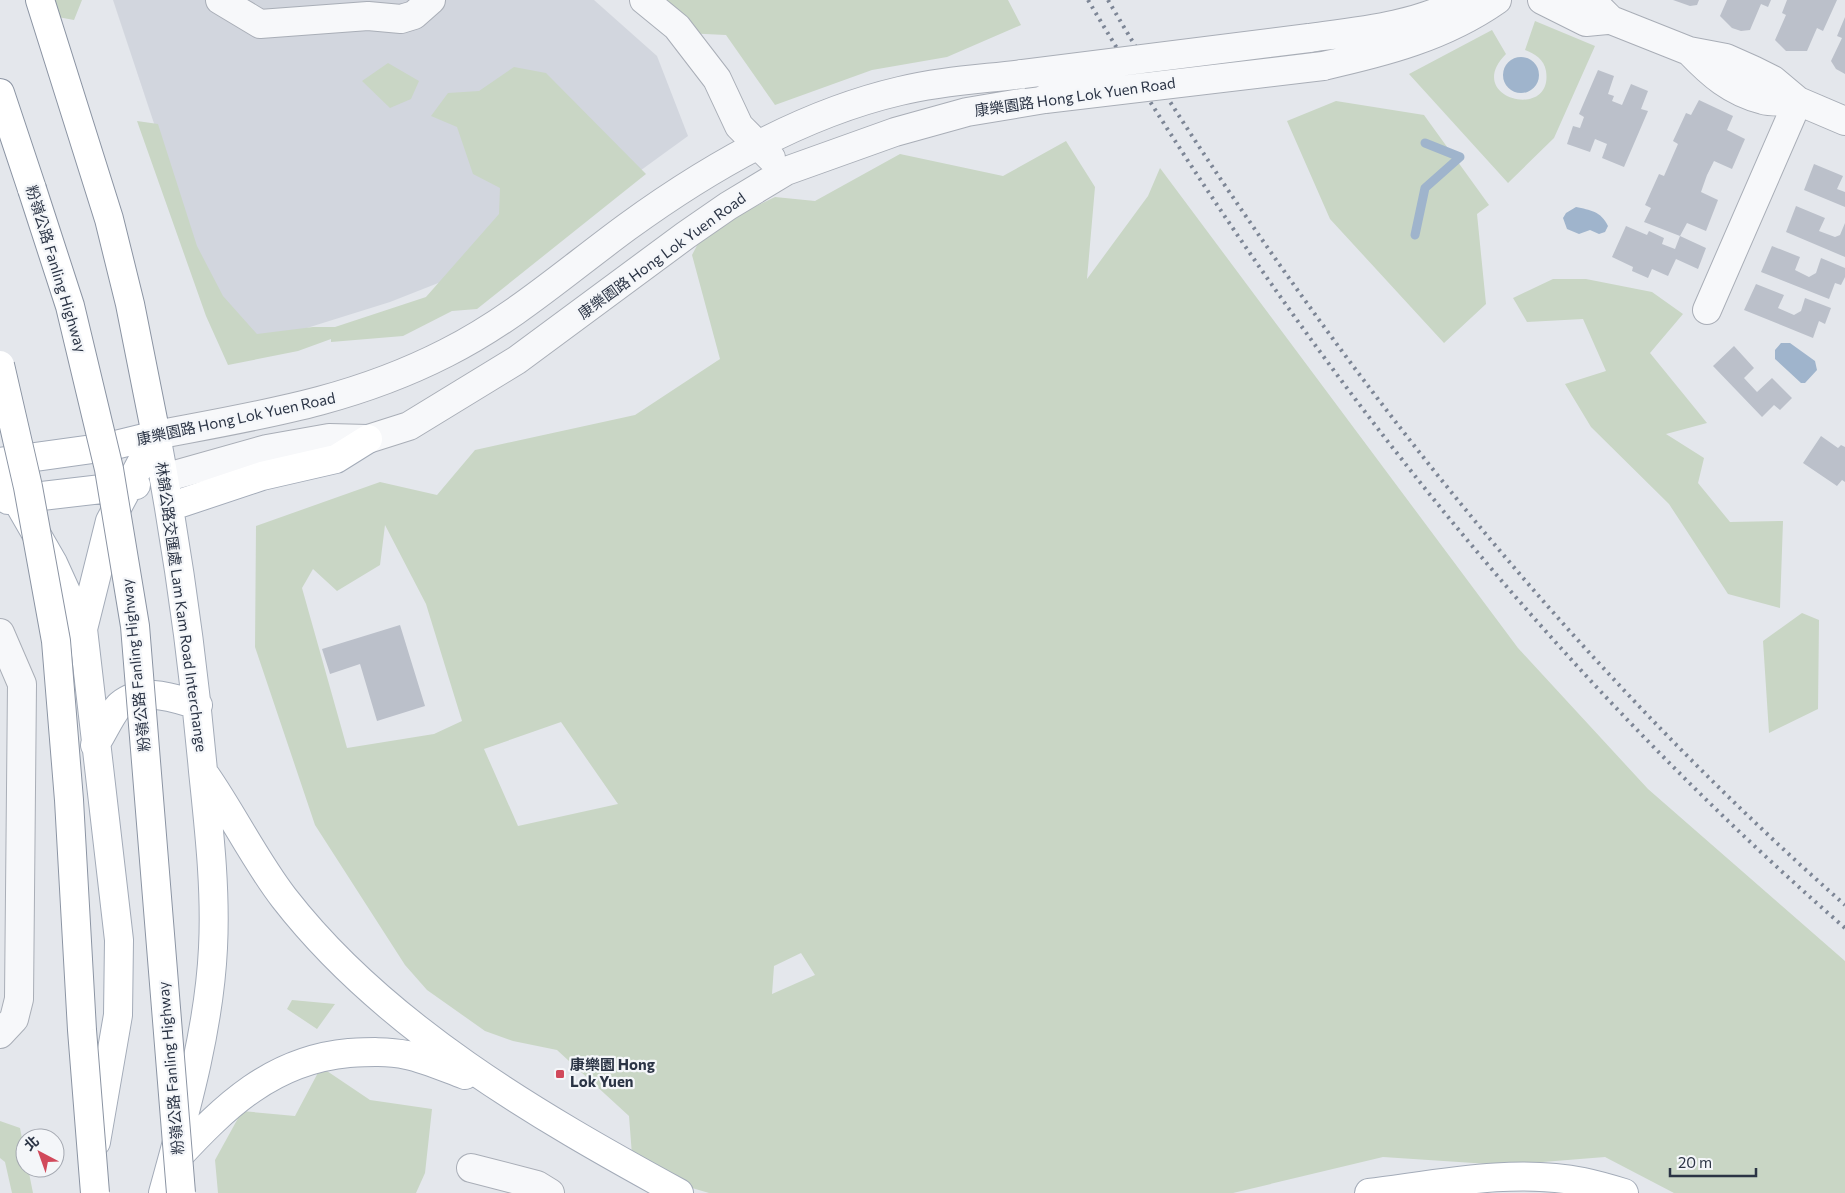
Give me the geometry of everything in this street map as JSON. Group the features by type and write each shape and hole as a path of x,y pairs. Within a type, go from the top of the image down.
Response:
{"main road":[{"name":"林錦公路交匯處 Lam Kam Road Interchange","path":"40,0 109,219 130,304 170,507 198,705 211,847 213,947 206,1015 190,1091 163,1193"},
{"name":"粉嶺公路 Fanling Highway","path":"0,93 70,306 107,460 135,626 181,1193"},
{"path":"0,365 28,487 56,641 69,800 82,1030 95,1193"},
{"name":"康樂園路 Hong Lok Yuen Road","path":"0,462 108,447 156,434"},
{"path":"83,629 110,520 156,434"},
{"path":"170,507 262,476 336,459 368,439"},
{"path":"0,471 8,500 53,563 83,629 119,940 120,979 114,1045 102,1100 89,1193"},
{"name":"康樂園路 Hong Lok Yuen Road","path":"8,500 127,487 164,478"},
{"path":"95,745 120,706 142,695 164,696 198,705"},
{"path":"204,772 283,897 331,953 438,1045 494,1085 679,1193"},
{"path":"170,1165 215,1117 256,1084 293,1065 332,1055 373,1052 407,1055 494,1085"},
{"path":"1369,1193 1469,1180 1537,1178 1582,1182 1624,1193"}],"street":[{"path":"220,0 260,24 368,16 401,19 414,15 431,0"},
{"path":"644,0 677,27 717,79 739,126 757,147 786,171"},
{"name":"康樂園路 Hong Lok Yuen Road","path":"156,434 317,403 352,393 422,366 501,321 664,202 722,165 800,126 877,96 903,90 1309,38 1399,23 1425,16 1463,0"},
{"name":"康樂園路 Hong Lok Yuen Road","path":"164,478 267,449 329,438 368,439 409,426 517,360 686,234 786,171 895,132 967,112 1045,99 1323,66 1412,44 1447,29 1497,0"},
{"path":"1542,0 1586,22 1611,20"},
{"path":"1584,0 1596,5 1611,20 1689,51 1715,78 1730,86 1763,100 1798,101 1845,121"},
{"path":"1707,310 1798,101"},
{"path":"0,633 22,684 19,999 14,1019 0,1034"},
{"path":"470,1168 538,1185 550,1193"}],"shaded area":[{"path":"113,0 594,0 657,56 688,136 542,242 390,302 230,352"}],"green space":[{"path":"43,0 82,0 74,20 42,14"},
{"path":"638,0 1008,0 1021,25 947,57 872,70 775,105 726,35 663,32"},
{"path":"1535,21 1595,46 1554,138 1508,183 1409,74 1492,30 1506,54 1495,69 1495,82 1501,92 1512,98 1525,100 1537,96 1545,87 1545,67 1539,58 1525,50"},
{"path":"388,63 419,81 411,99 390,108 362,81"},
{"path":"514,67 546,73 646,174 477,309 452,311 403,336 331,342 331,339 298,351 228,365 206,316 137,121 158,124 197,246 223,296 257,334 313,327 335,327 426,297 499,214 500,188 473,174 457,127 431,116 448,93 479,91"},
{"path":"1336,101 1424,115 1489,205 1477,214 1486,304 1444,343 1330,219 1287,121"},
{"path":"1066,141 1095,187 1087,279 1148,196 1160,168 1518,648 1648,789 1845,961 1845,1193 1674,1193 1605,1157 1504,1165 1383,1157 1233,1193 709,1193 682,1185 632,1155 629,1116 557,1050 513,1041 485,1031 427,990 405,965 315,825 255,647 256,526 380,482 437,495 475,450 635,415 720,359 692,255 705,230 775,197 815,201 900,154 1003,176","holes":["385,525 426,604 462,721 434,734 347,748 302,588 313,569 337,591 380,565","561,722 618,804 518,826 484,749","801,953 815,975 772,994 774,966"]},
{"path":"1553,279 1586,279 1652,292 1683,314 1650,353 1707,423 1666,434 1704,458 1698,483 1730,522 1783,521 1780,608 1728,594 1669,504 1591,427 1565,384 1606,371 1583,319 1527,322 1513,298"},
{"path":"1802,613 1819,620 1818,709 1769,733 1763,641"},
{"path":"292,1000 335,1004 317,1029 287,1009"},
{"path":"321,1067 370,1100 432,1109 425,1173 416,1193 218,1193 215,1160 242,1111 295,1116"},
{"path":"0,1121 20,1128 15,1128 15,1178 30,1178 33,1193 12,1193 5,1162 0,1158"}],"water":[{"path":"1521,57 1534,62 1539,75 1534,88 1521,93 1508,88 1503,75 1508,62"},
{"path":"1576,207 1595,212 1602,217 1608,226 1605,232 1599,234 1590,230 1579,234 1567,229 1563,218 1566,213"},
{"path":"1781,343 1790,343 1815,361 1817,370 1805,383 1801,383 1775,359 1775,350"}],"building":[{"path":"1673,0 1699,0 1697,5 1690,6"},
{"path":"1727,0 1771,0 1768,7 1761,4 1750,30 1741,31 1732,28 1720,16"},
{"path":"1787,0 1837,0 1823,31 1817,28 1807,51 1786,51 1775,40 1786,15 1782,13"},
{"path":"1845,17 1845,74 1836,69 1831,61 1842,38 1837,36"},
{"path":"1598,70 1614,76 1608,94 1614,96 1612,101 1622,105 1631,84 1648,91 1641,109 1648,111 1624,167 1602,158 1607,144 1595,139 1590,152 1567,144 1573,126 1580,128 1584,117 1579,114"},
{"path":"1699,100 1733,116 1727,130 1745,139 1732,169 1714,161 1707,175 1701,192 1718,200 1706,231 1687,223 1680,236 1644,222 1651,208 1645,205 1659,174 1664,176 1678,144 1673,141 1686,113 1691,115"},
{"path":"1814,164 1843,176 1837,189 1845,192 1845,207 1804,190"},
{"path":"1796,206 1825,218 1819,231 1835,237 1840,235 1845,223 1845,257 1786,232"},
{"path":"1626,226 1647,235 1649,231 1664,238 1662,244 1675,249 1680,236 1706,248 1698,269 1676,259 1668,276 1652,269 1648,278 1632,271 1633,267 1612,257"},
{"path":"1772,246 1800,257 1795,270 1809,277 1816,273 1821,258 1845,268 1845,277 1841,285 1835,283 1829,299 1761,272"},
{"path":"1756,284 1784,295 1778,308 1794,315 1801,311 1805,298 1831,308 1825,324 1819,321 1813,338 1744,310"},
{"path":"1734,346 1754,368 1744,378 1757,392 1772,378 1792,398 1780,410 1774,405 1762,417 1713,366"},
{"path":"1821,436 1838,448 1841,445 1845,447 1845,482 1842,480 1837,486 1803,463"},
{"path":"400,625 425,706 377,721 360,664 330,674 322,649"}],"waterway":[{"path":"1415,235 1425,188 1460,157 1425,143"}],"railway":[{"path":"1088,0 1167,128 1250,253 1338,375 1430,494 1527,610 1628,720 1734,827 1845,928"},
{"path":"1108,0 1193,137 1238,205 1346,357 1411,442 1546,605 1618,683 1691,760 1767,834 1845,905"}],"place":[{"name":"康樂園 Hong Lok Yuen","path":"560,1074"}]}
